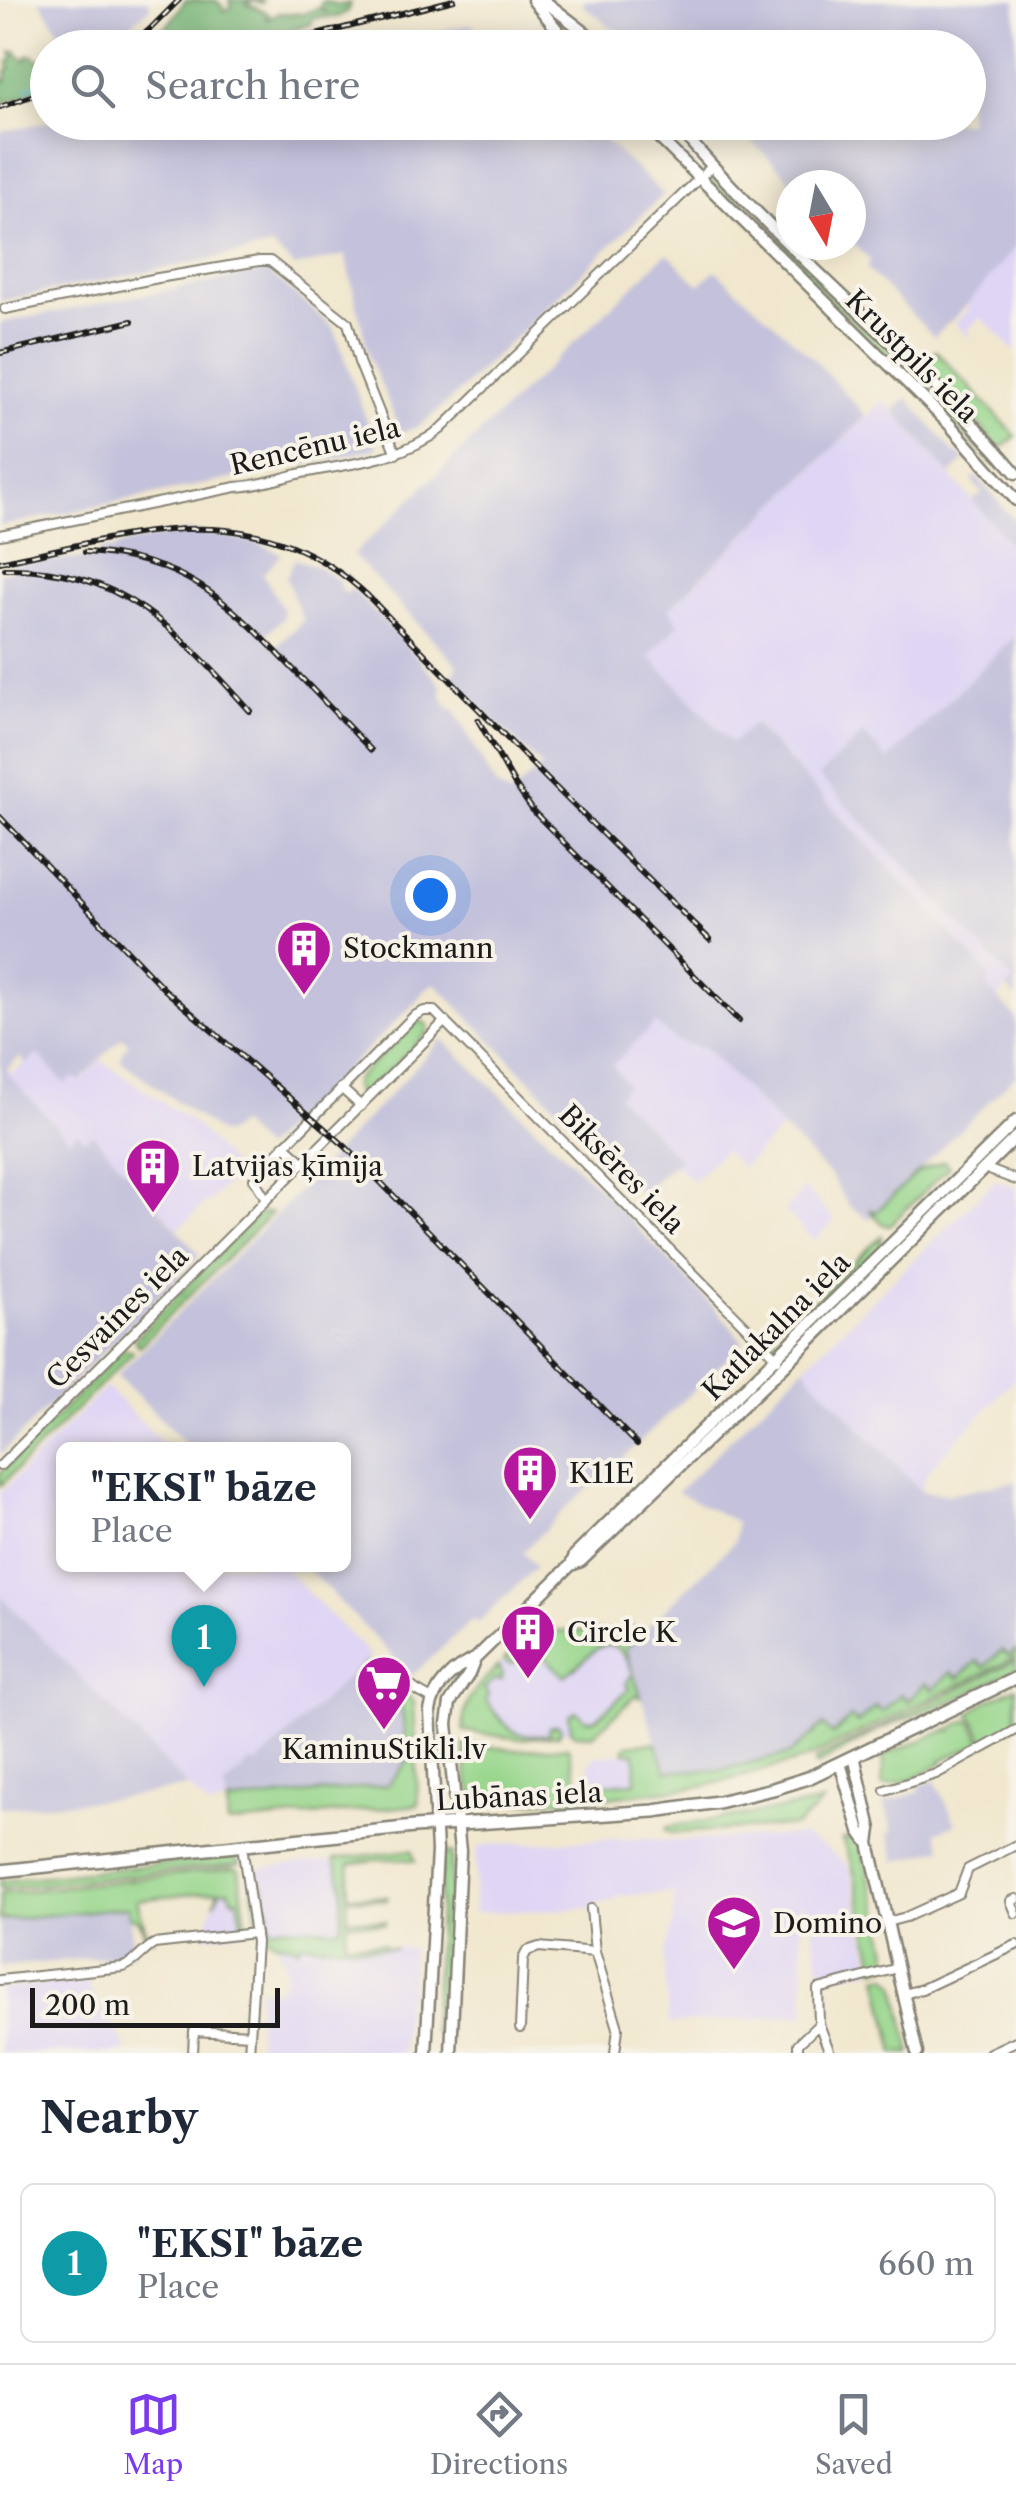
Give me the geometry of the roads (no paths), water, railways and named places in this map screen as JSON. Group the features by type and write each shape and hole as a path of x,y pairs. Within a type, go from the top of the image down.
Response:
{"main road":[{"name":"Lubānas iela","path":"0,1871 436,1826 623,1814 718,1802 808,1778 1016,1678"}],"street":[{"path":"533,0 557,30"},
{"path":"543,0 582,30"},
{"name":"Krustpils iela","path":"661,140 950,425 1016,500"},
{"name":"Krustpils iela","path":"690,140 757,213 940,390 1016,473"},
{"name":"Rencēnu iela","path":"0,535 252,486 396,454 417,445 441,429 712,166"},
{"path":"5,309 158,278 270,261 348,323 359,362 396,454"},
{"name":"Biksēres iela","path":"341,1088 414,1016 434,1011 780,1361"},
{"name":"Cesvaines iela","path":"0,1466 446,1021"},
{"path":"266,1199 254,1179 341,1088 360,1106"},
{"name":"Katlakalna iela","path":"780,1361 1016,1121"},
{"name":"Katlakalna iela","path":"432,1699 460,1665 474,1660 571,1565 574,1554 1016,1137"},
{"path":"284,1145 304,1162"},
{"path":"984,1168 1016,1180"},
{"name":"Katlakalna iela","path":"452,2053 460,1850 447,1714 474,1660"},
{"path":"381,1664 432,1699 437,1851 426,2053"},
{"path":"885,1790 936,1774 1016,1730"},
{"path":"854,1756 870,1829 869,1843 917,2053"},
{"path":"840,1763 860,1830 869,1843"},
{"path":"887,1922 959,1893 968,1869 1016,1845"},
{"path":"242,1846 255,1933 249,2053"},
{"path":"1016,1899 1011,1901 1016,1913"},
{"path":"591,1910 595,1952 618,2028 615,2053"},
{"path":"0,1980 123,1967 136,1962 154,1944 255,1933"},
{"path":"904,1994 1016,1945"},
{"path":"520,2028 523,1959 527,1951 539,1947 595,1952"},
{"path":"830,2053 819,2024 818,1989 898,1968"},
{"path":"798,2053 798,2044 819,2024"},
{"path":"193,2053 194,2031 250,2034"},
{"path":"990,2053 1016,2041"}],"waterway":[{"path":"26,89 30,87"}],"railway":[{"path":"149,30 179,0"},
{"path":"336,30 454,0"},
{"path":"0,107 30,96"},
{"path":"0,353 132,321"},
{"path":"0,562 98,541 192,529 237,531 281,542 325,563 368,596 710,940"},
{"path":"85,552 149,562 200,586 267,642 371,750"},
{"path":"5,569 46,571 115,592 172,631 250,711"},
{"path":"478,720 534,812 739,1021"},
{"path":"0,817 164,989 346,1147 637,1444"}],"place":[{"name":"Stockmann","path":"304,997"},
{"name":"Latvijas ķīmija","path":"153,1215"},
{"name":"K11E","path":"530,1522"},
{"name":"Circle K","path":"528,1681"},
{"name":"\"EKSI\" bāze","path":"204,1687"},
{"name":"KaminuStikli.lv","path":"384,1732"},
{"name":"Domino","path":"734,1972"}]}
